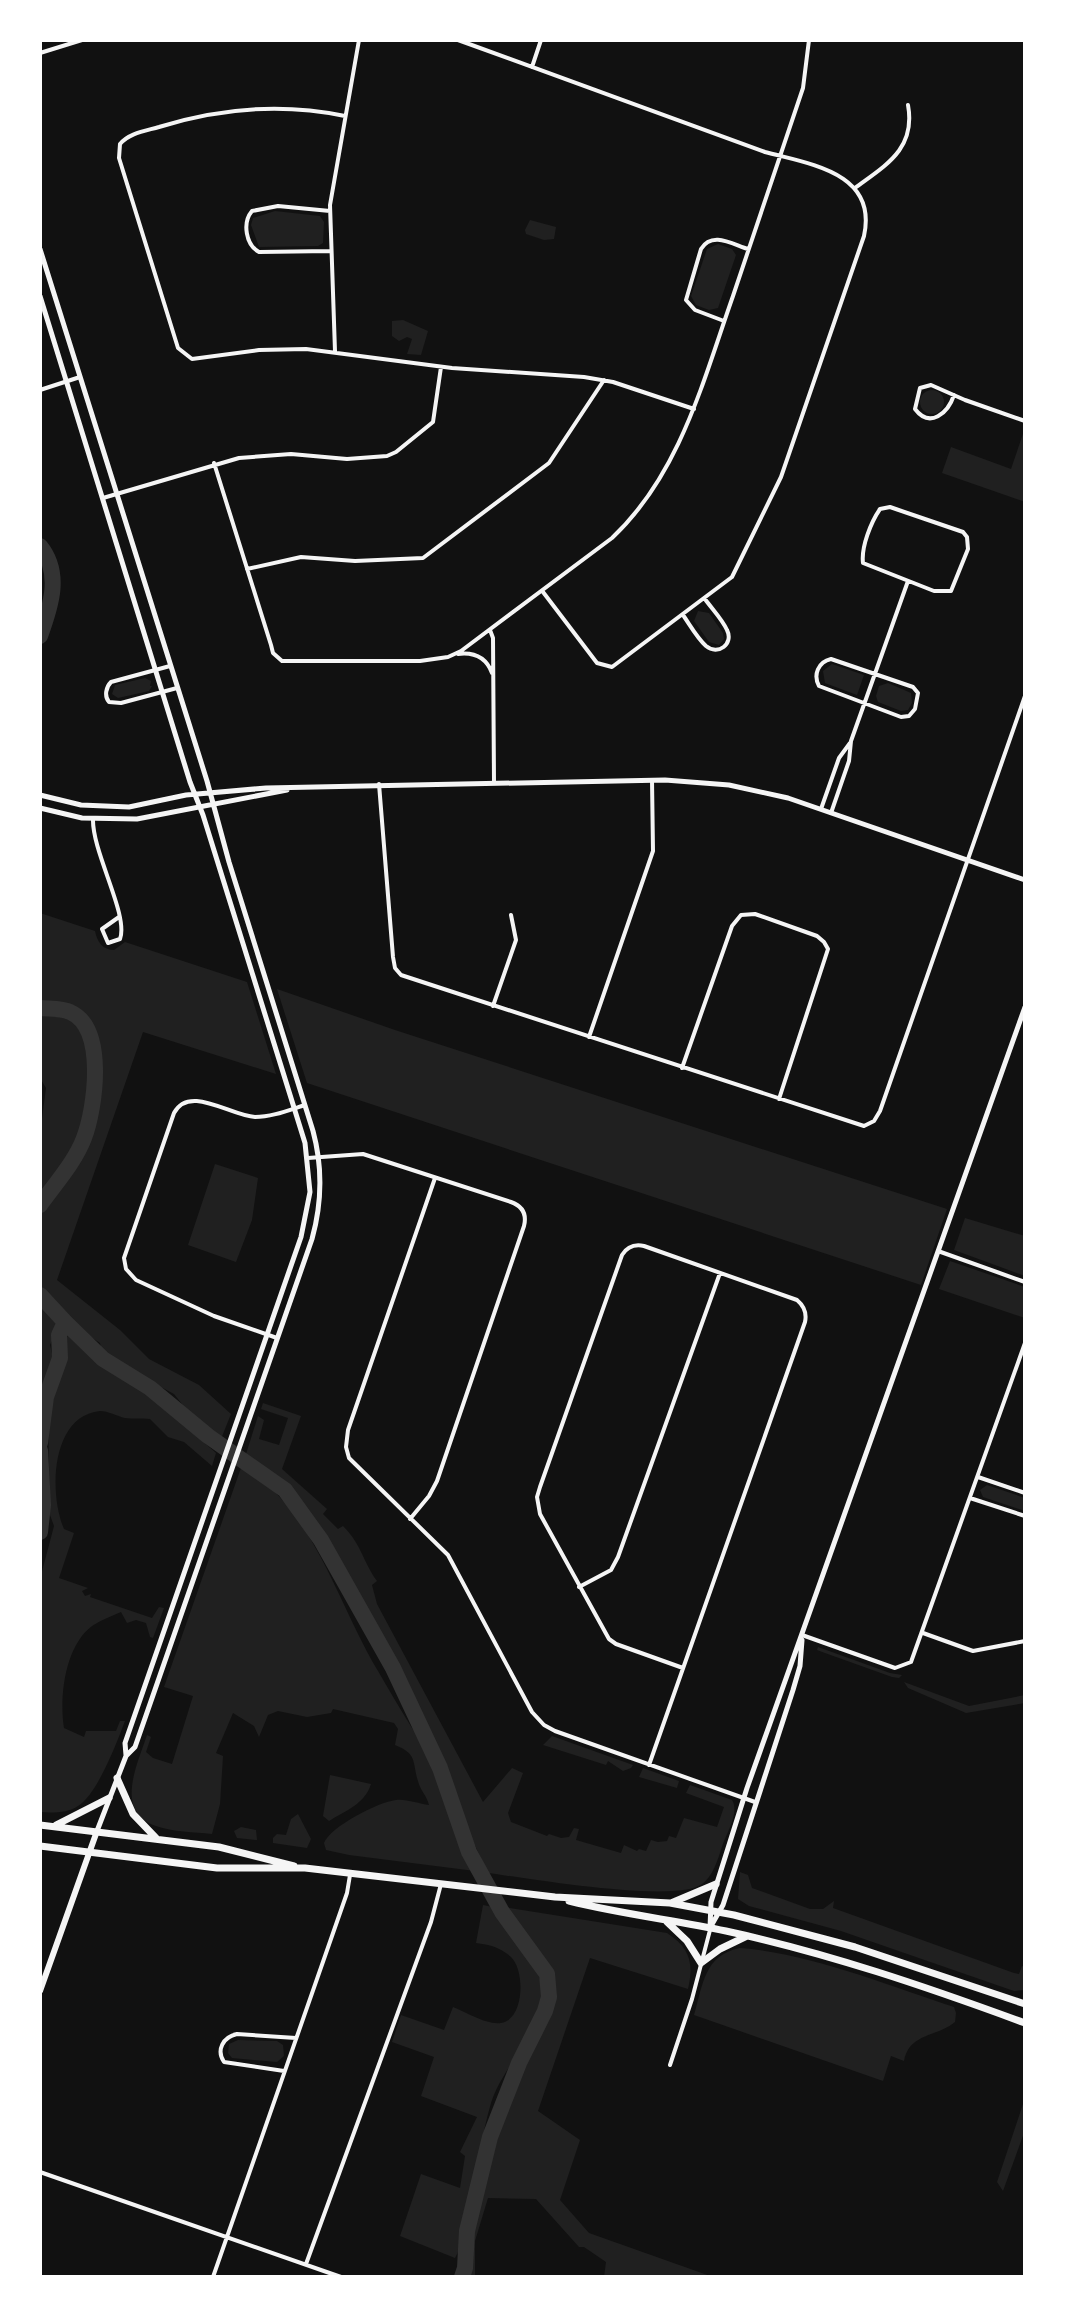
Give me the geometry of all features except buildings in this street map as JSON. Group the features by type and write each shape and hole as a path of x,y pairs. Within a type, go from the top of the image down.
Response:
{"highway":[{"path":"117,1778 136,1818 158,1839"},
{"path":"54,1826 109,1798"},
{"path":"40,1825 219,1847 305,1868 350,1874 555,1897 670,1903 715,1911 875,1953 1025,2004"},
{"path":"40,1846 217,1868 305,1868"},
{"path":"670,1903 716,1884"},
{"path":"555,1897 614,1912 747,1936 845,1961 1025,2023"},
{"path":"666,1920 687,1941 701,1963 720,1949 747,1936"}],"main road":[{"path":"40,1991 97,1831"}],"street":[{"path":"40,53 82,40"},
{"path":"335,351 330,211 359,40"},
{"path":"458,40 840,176 855,188 864,206 864,236 781,477 732,577 612,667 594,660 543,592"},
{"path":"532,67 541,40"},
{"path":"456,654 606,544 628,522 675,453 694,409 805,82 809,40"},
{"path":"855,188 900,153 910,122 908,105"},
{"path":"345,116 293,109 233,110 178,121 131,135 120,144 119,158 178,348 189,359 272,349 335,351 441,367 604,380 694,409"},
{"path":"330,211 267,207 252,211 246,227 252,248 259,252 331,251"},
{"path":"724,321 695,310 686,300 701,249 706,241 713,239 748,249"},
{"path":"40,249 305,1105 319,1156 321,1189 318,1217 135,1747 126,1756 97,1831"},
{"path":"40,296 295,1108 308,1158 310,1186 308,1212 125,1743 126,1756"},
{"path":"103,498 214,463 266,454 306,454 347,459 393,454 433,422 441,367"},
{"path":"40,390 80,377"},
{"path":"247,569 301,557 355,561 423,558 549,463 604,380"},
{"path":"954,395 949,408 937,417 923,417 915,409 917,393 925,385 933,385 1025,421"},
{"path":"214,463 273,653 279,659 290,663 420,661 456,654 477,655 487,663 493,677"},
{"path":"883,508 894,508 963,532 969,540 951,591 940,592 908,581 863,563 865,546 876,516 883,508"},
{"path":"821,809 839,758 851,741 908,581"},
{"path":"683,615 708,648 718,650 724,647 728,632 705,599"},
{"path":"490,630 493,638 494,782"},
{"path":"834,659 876,673 913,687 918,693 913,713 905,717 865,704 819,686 816,680 823,661 834,659"},
{"path":"170,666 113,680 108,685 106,697 109,702 117,703 177,688"},
{"path":"379,784 395,968 405,977 860,1126 871,1124 880,1111 1025,696"},
{"path":"831,813 849,761 851,741"},
{"path":"589,1037 653,851 652,780"},
{"path":"40,795 81,805 116,807 138,806 195,794 266,788 696,781 770,793 1025,880"},
{"path":"40,808 93,819 143,818 293,788"},
{"path":"93,819 94,838 119,917 122,935 117,942 108,943 102,929 119,917"},
{"path":"682,1068 734,922 745,914 755,914 817,936 828,949 779,1099"},
{"path":"493,1006 516,940 511,915"},
{"path":"715,1911 716,1884 743,1798 1025,1007"},
{"path":"277,1338 218,1318 136,1280 128,1272 124,1258 174,1113 180,1105 193,1100 253,1117 305,1105"},
{"path":"308,1158 363,1154 514,1203 522,1209 525,1223 437,1481 410,1519"},
{"path":"435,1178 346,1438 346,1451 353,1465 450,1559 539,1721 555,1731 755,1802"},
{"path":"649,1765 803,1330 806,1312 797,1300 644,1246 632,1246 622,1255 537,1497 540,1514 609,1639 683,1668"},
{"path":"938,1251 1025,1282"},
{"path":"579,1587 607,1572 616,1562 720,1273"},
{"path":"802,1635 899,1668 911,1662 1025,1343"},
{"path":"1016,1368 1025,1371"},
{"path":"978,1477 1025,1493"},
{"path":"970,1498 1025,1516"},
{"path":"923,1633 973,1651 1025,1641"},
{"path":"670,2065 692,2001 715,1911 798,1675 802,1635"},
{"path":"213,2277 348,1890 350,1874"},
{"path":"306,2264 431,1922 441,1884"},
{"path":"284,2071 224,2062 221,2058 223,2043 228,2036 237,2034 296,2038"},
{"path":"40,2172 341,2277"}],"shaded area":[{"path":"275,211 320,216 324,222 323,243 318,246 259,247 251,225 253,218"},
{"path":"530,220 556,227 554,239 544,240 526,234"},
{"path":"718,244 732,249 736,255 718,308 709,310 696,305 691,296 707,249"},
{"path":"403,320 428,331 421,355 407,354 412,339 407,337 399,341 392,336 392,321"},
{"path":"932,390 943,397 944,402 937,413 932,414 921,407 920,402 927,391"},
{"path":"1025,428 1025,502 942,473 951,447 1011,469"},
{"path":"698,611 709,613 723,633 724,639 719,645 709,642 694,621"},
{"path":"832,664 864,675 857,695 825,683 823,671"},
{"path":"145,678 151,681 149,691 118,698 112,694 115,685"},
{"path":"888,683 911,693 912,703 908,710 901,711 878,702 879,686"},
{"path":"40,913 95,931 99,942 107,949 114,950 125,942 247,982 276,1074 143,1032 57,1280 120,1330 149,1359 199,1385 231,1414 221,1439 197,1423 174,1394 102,1354 100,1343 79,1329 40,1289 40,1211 78,1163 97,1103 99,1051 93,1028 86,1019 67,1008 40,1001"},
{"path":"277,989 947,1209 921,1285 307,1083"},
{"path":"40,1016 69,1016 85,1037 92,1091 86,1099 76,1147 40,1194 40,1134 46,1088 40,1078"},
{"path":"215,1164 258,1178 252,1220 236,1262 188,1245"},
{"path":"965,1218 1025,1236 1025,1276 954,1250"},
{"path":"950,1261 1025,1287 1025,1318 939,1289"},
{"path":"40,1304 59,1324 50,1345 53,1359 40,1392"},
{"path":"72,1331 108,1367 140,1386 216,1453 212,1466 184,1442 168,1437 150,1419 125,1418 103,1411 83,1416 71,1427 63,1442 58,1459 56,1497 64,1529 74,1533 59,1578 88,1588 82,1591 85,1596 91,1594 90,1597 152,1618 159,1607 164,1608 153,1638 146,1623 136,1620 127,1623 121,1612 92,1626 76,1646 66,1673 62,1702 64,1728 84,1737 86,1731 116,1731 120,1721 125,1721 106,1767 85,1800 70,1810 40,1812 40,1579 54,1526 50,1515 48,1416 65,1363 67,1337"},
{"path":"263,1403 301,1416 282,1469 327,1509 323,1514 338,1529 343,1526 354,1540 377,1581 372,1585 377,1604 483,1802 512,1768 523,1773 508,1813 511,1822 561,1838 569,1837 574,1828 579,1829 576,1840 621,1853 624,1845 646,1851 651,1840 667,1841 669,1836 676,1838 684,1818 717,1827 724,1807 686,1793 690,1785 732,1800 734,1815 731,1826 716,1864 702,1884 687,1889 633,1891 488,1873 429,1729 386,1661 334,1557 295,1499 246,1454 258,1416 264,1420 259,1439 279,1445 288,1418 261,1409"},
{"path":"242,1465 267,1484 288,1507 322,1559 378,1671 412,1728 431,1752 433,1767 475,1871 326,1850 324,1843 335,1830 378,1805 400,1800 429,1805 411,1755 395,1745 398,1729 394,1723 333,1709 331,1713 307,1717 278,1711 268,1715 259,1737 254,1726 233,1713 216,1753 223,1756 220,1804 212,1834 156,1826 135,1810 132,1799 134,1773 147,1735 151,1737 146,1752 153,1758 172,1764 193,1696 164,1687"},
{"path":"987,1485 1025,1498 1025,1511 983,1497 980,1490"},
{"path":"818,1647 902,1675 892,1677 817,1650"},
{"path":"904,1682 969,1706 1025,1695 1025,1703 966,1713 908,1688"},
{"path":"552,1736 633,1765 623,1771 608,1761 606,1765 543,1745"},
{"path":"643,1768 679,1781 677,1788 639,1777"},
{"path":"330,1775 371,1784 359,1802 329,1821 323,1816"},
{"path":"298,1814 311,1839 307,1848 273,1843 277,1834 286,1835 291,1819"},
{"path":"241,1827 256,1830 257,1840 237,1838 234,1831"},
{"path":"740,1872 748,1875 752,1888 810,1909 823,1909 834,1901 833,1908 1014,1973 1019,1974 1022,1966 1025,1967 1025,1990 1014,1991 841,1931 749,1906 738,1899"},
{"path":"483,1905 493,1907 536,1969 542,1991 541,2006 491,2103 455,2258 400,2236 421,2174 460,2188 465,2156 460,2152 477,2117 421,2096 434,2057 392,2042 401,2015 444,2030 453,2007 495,2023 509,2020 515,2013 520,1993 516,1963 499,1949 476,1943"},
{"path":"504,1907 667,1933 685,1950 690,1964 688,1989 590,1958 538,2111 580,2140 560,2200 589,2233 713,2277 604,2277 606,2262 584,2247 579,2247 536,2199 488,2198 475,2241 475,2277 467,2277 472,2219 494,2152 495,2135 552,1998 548,1968"},
{"path":"740,1948 820,1963 954,2007 955,2022 918,2040 907,2052 904,2061 891,2056 883,2081 694,2015 703,1982 712,1964 719,1957"},
{"path":"238,2040 277,2041 283,2045 284,2056 277,2062 232,2058 228,2053 229,2044"},
{"path":"1025,2098 1025,2130 1003,2191 997,2182"}],"waterway":[{"path":"40,546 47,556 53,578 51,601 40,636"},
{"path":"40,1008 67,1011 82,1021 94,1051 95,1070 92,1108 84,1138 70,1164 40,1205"},
{"path":"40,1295 65,1322 59,1335 60,1358 46,1397 40,1443"},
{"path":"65,1322 103,1359 150,1388 208,1436 285,1490 321,1540 393,1668 440,1768 469,1852 502,1912 547,1974 549,1997 545,2011 519,2063 490,2137 467,2231 462,2277"},
{"path":"40,1450 43,1505 40,1532"}]}
